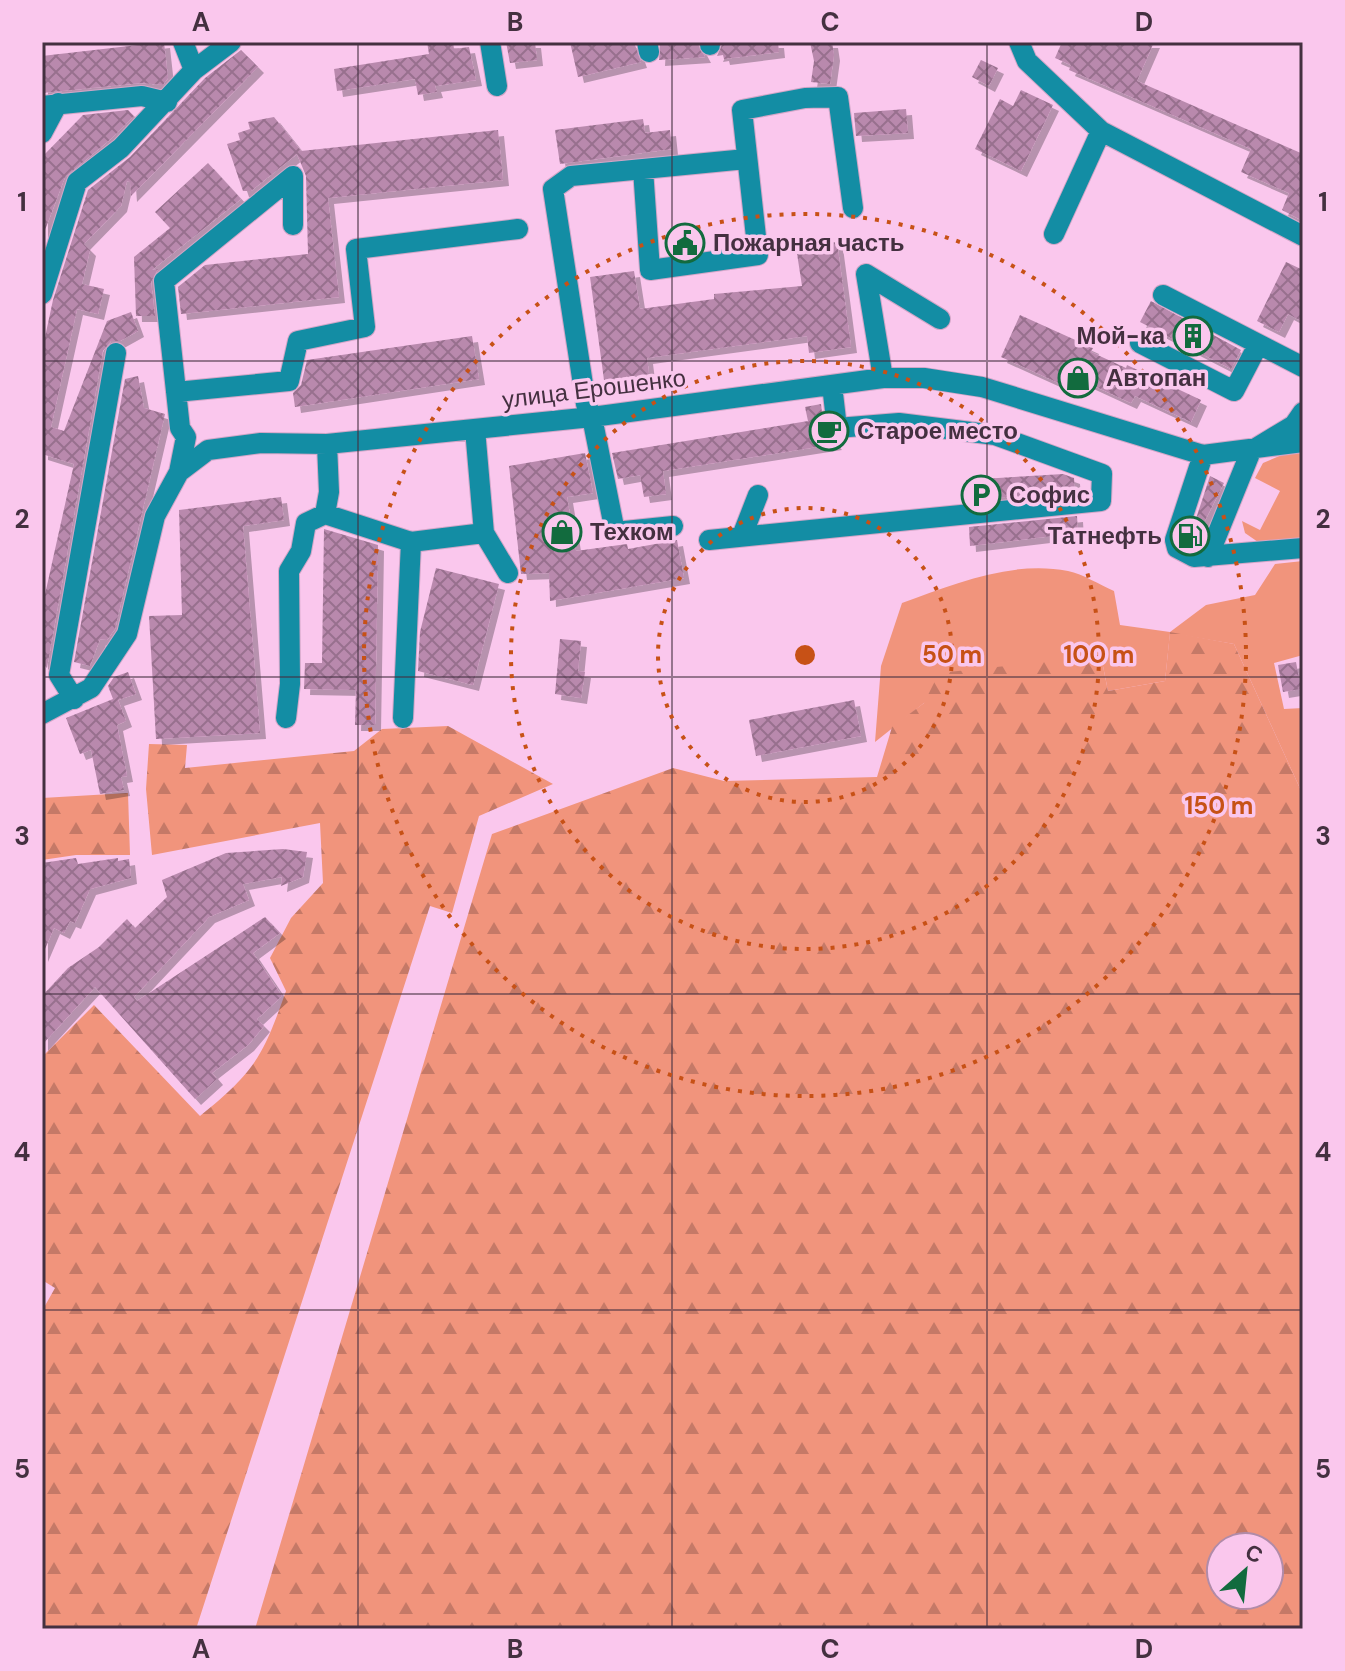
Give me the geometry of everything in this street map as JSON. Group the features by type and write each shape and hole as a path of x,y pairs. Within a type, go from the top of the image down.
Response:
{"street":[{"path":"183,42 194,70"},
{"path":"42,294 77,182 121,148 194,70 231,42"},
{"path":"490,42 497,86"},
{"path":"1019,42 1027,61 1101,131 1303,236"},
{"path":"42,133 50,104 142,96 167,102"},
{"path":"643,169 650,270 758,255 742,110 805,98 838,97 853,208"},
{"path":"1054,234 1101,131"},
{"path":"673,526 615,532 592,417 586,404 553,189 571,176 746,159"},
{"path":"179,472 186,437 180,428 164,281 293,176 293,225"},
{"path":"176,392 289,381 298,341 365,327 356,249 518,229"},
{"path":"883,378 866,274 940,319"},
{"path":"1163,295 1303,367"},
{"path":"1140,343 1234,391 1258,345"},
{"path":"74,699 59,675 116,353"},
{"name":"улица Ерошенко","path":"42,714 91,688 127,634 155,516 179,472 208,450 261,443 327,444 592,417 883,378 924,378 982,387 1203,455 1303,442"},
{"path":"709,540 1101,501 1102,474 995,435 899,423 837,428 832,385"},
{"path":"1208,557 1251,451 1294,425 1303,412"},
{"path":"475,429 484,533 508,573"},
{"path":"325,514 329,492 327,444"},
{"path":"1203,455 1175,540 1177,548 1194,557 1303,548"},
{"path":"742,536 758,495"},
{"path":"286,718 289,571 301,551 306,523 325,514 411,542 484,533"},
{"path":"403,718 411,542"}],"green space":[{"path":"1291,451 1303,454 1303,539 1258,542 1245,533 1242,521 1260,530 1280,491 1255,478 1263,463"},
{"path":"1303,561 1303,655 1274,663 1284,709 1303,708 1303,795 1234,644 1170,633 1165,681 1108,691 1101,656 924,703 875,742 881,666 902,603 984,576 1047,568 1074,572 1114,591 1120,625 1170,632 1206,605 1255,595 1275,564"},
{"path":"1170,632 1234,644 1303,795 1303,1629 255,1629 492,834 673,768 724,781 877,777 892,727 924,703 939,673 1101,656 1108,691 1165,681"},
{"path":"448,726 553,784 479,816 452,913 430,906 196,1629 42,1629 42,1311 55,1288 42,1280 42,1057 94,1005 200,1116 233,1087 263,1048 286,991 270,958 291,918 323,883 320,823 152,855 146,789 149,744 187,745 185,768 354,751 382,729"},
{"path":"128,793 130,855 76,855 42,860 42,798"}],"building":[{"path":"164,42 168,78 163,85 141,83 42,93 42,56"},
{"path":"427,42 453,42 454,49 469,47 476,80 435,86 437,92 418,95 415,79 337,91 334,69 429,54"},
{"path":"506,42 535,42 537,60 510,63"},
{"path":"570,42 634,42 641,62 578,77"},
{"path":"660,42 697,42 705,57 659,60"},
{"path":"723,42 778,42 779,52 724,59 723,55 717,56"},
{"path":"810,42 832,42 834,55 830,84 811,82 814,61"},
{"path":"1062,42 1154,42 1137,81 1303,154 1303,221 1282,210 1289,193 1241,172 1251,149 1069,70 1071,65 1055,58"},
{"path":"241,50 258,67 131,196 130,182 127,181 121,206 84,244 90,250 82,284 104,289 98,314 77,309 51,427 64,431 107,321 131,312 138,331 120,341 111,341 103,351 47,668 42,663 42,608 74,464 42,454 42,351 53,300 88,190 130,157 205,78"},
{"path":"981,60 998,68 989,86 972,77"},
{"path":"1021,90 1053,105 1021,171 975,149 1000,99 1013,106"},
{"path":"906,109 908,133 856,136 854,113"},
{"path":"128,110 134,116 65,177 42,238 42,157 83,115"},
{"path":"274,117 301,151 498,130 503,180 328,198 339,297 181,314 178,287 205,265 308,254 306,176 297,154 251,191 243,191 227,144 240,140 238,133 250,129 248,122"},
{"path":"643,119 645,133 670,130 672,149 560,164 555,130"},
{"path":"208,163 241,199 152,270 158,269 151,282 155,316 136,316 134,257 170,228 155,212"},
{"path":"837,242 851,347 809,353 807,336 647,358 649,374 604,380 590,277 634,271 640,309 714,299 714,294 802,286 796,247"},
{"path":"1286,262 1303,270 1303,322 1288,314 1279,332 1257,321"},
{"name":"Мой-ка","path":"1151,301 1241,350 1231,369 1140,322"},
{"path":"1020,315 1093,348 1091,352 1126,368 1127,365 1201,400 1191,422 1135,396 1131,403 1079,379 1074,390 1001,357"},
{"path":"472,336 479,379 295,407 293,393 301,385 307,360"},
{"path":"138,376 144,408 165,414 115,629 107,640 100,639 90,666 74,662 125,379"},
{"path":"821,404 824,430 836,444 663,471 666,494 644,497 640,475 618,479 612,453 808,421 805,407"},
{"path":"585,453 593,493 567,497 576,551 627,544 628,549 677,540 684,578 550,601 549,573 521,574 509,466"},
{"path":"1063,474 1074,478 1075,491 967,501 966,480"},
{"path":"1210,476 1224,483 1194,542 1189,540"},
{"path":"281,497 284,520 243,526 260,733 156,739 149,616 182,615 179,510"},
{"path":"1077,516 1078,533 970,546 969,527"},
{"path":"324,529 378,545 375,725 355,725 356,690 304,689 305,663 322,663"},
{"path":"436,568 499,584 473,685 418,671 420,632"},
{"path":"560,639 581,641 578,671 585,672 581,698 555,694"},
{"path":"1296,662 1301,689 1283,692 1278,665"},
{"path":"128,672 136,694 118,700 126,721 117,725 127,776 121,777 124,790 100,794 91,750 80,754 66,718 113,699 108,686 114,677"},
{"path":"854,700 861,736 756,756 749,720"},
{"path":"283,849 307,852 303,877 281,886 282,877 243,884 249,900 209,917 134,997 137,1001 265,917 280,933 253,953 282,996 257,1019 264,1026 248,1045 212,1073 217,1079 195,1099 95,987 42,1045 42,996 68,968 99,947 127,919 135,928 167,897 162,880 226,853"},
{"path":"76,858 78,864 129,859 131,878 90,889 75,923 70,921 64,933 54,928 42,956 42,863"}],"place":[{"name":"Пожарная часть","path":"685,243"},
{"name":"Мой-ка","path":"1193,336"},
{"name":"Автопан","path":"1078,378"},
{"name":"Старое место","path":"829,431"},
{"name":"Софис","path":"981,495"},
{"name":"Техком","path":"562,532"},
{"name":"Татнефть","path":"1190,536"}]}
